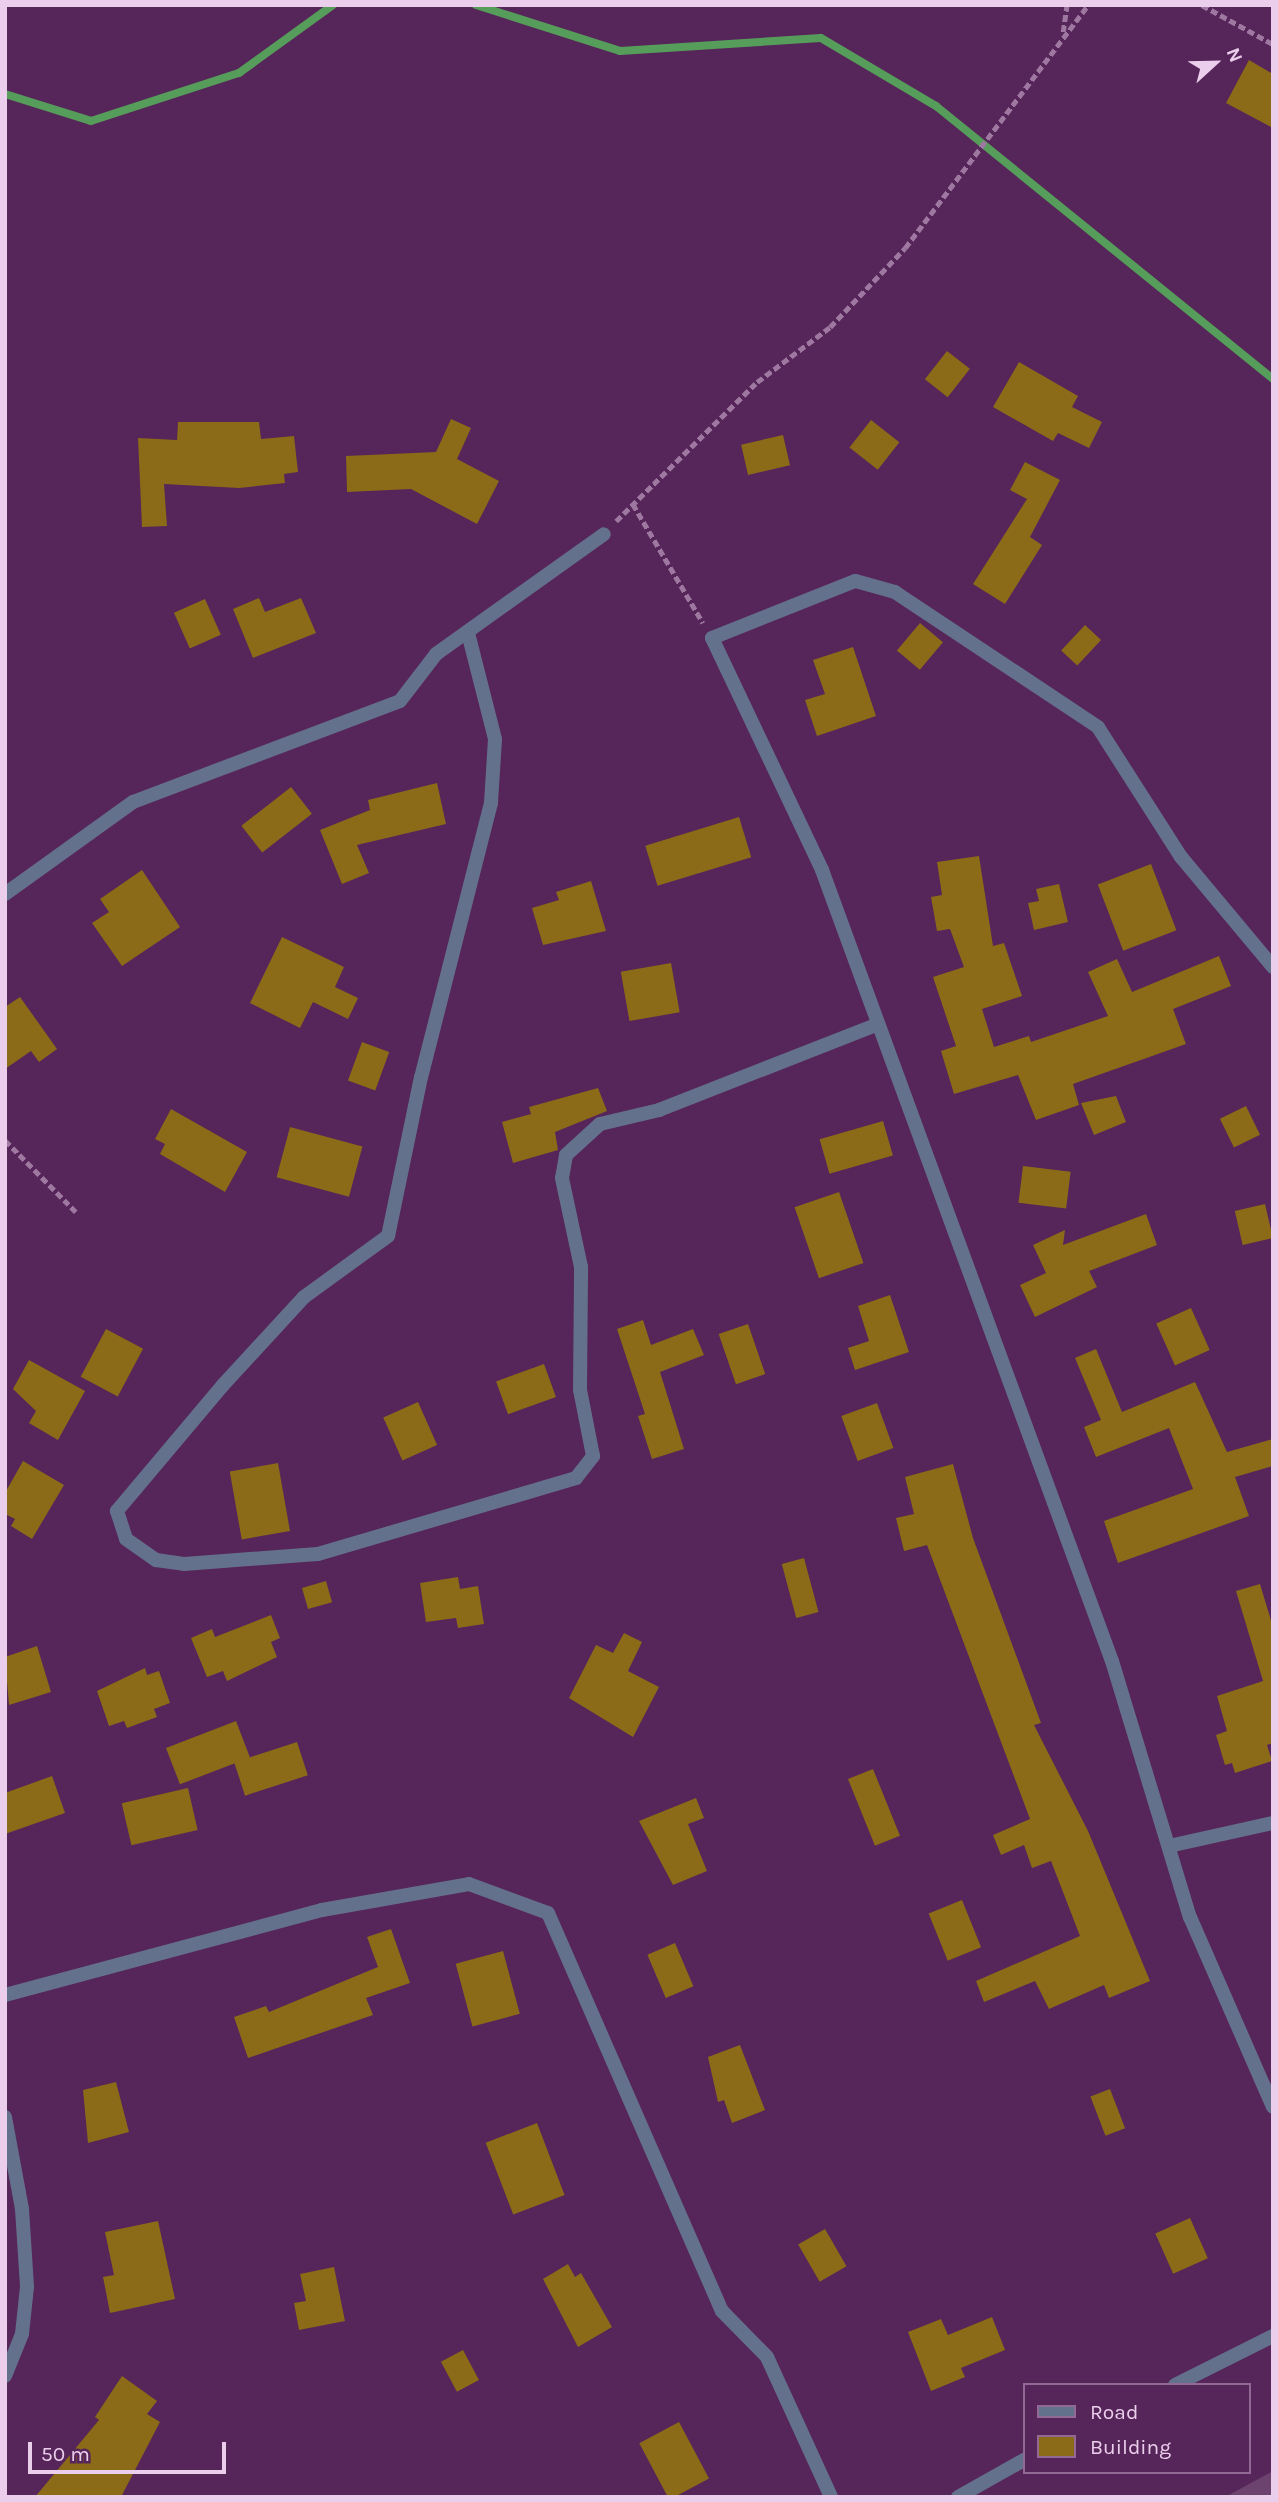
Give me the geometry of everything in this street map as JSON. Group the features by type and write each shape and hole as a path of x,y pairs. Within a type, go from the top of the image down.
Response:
{"street":[{"path":"5,894 133,802 400,701 436,654 604,534"},
{"path":"1273,967 1181,857 1098,727 895,592 855,581 712,638 822,870 1112,1661 1190,1917 1273,2107"},
{"path":"468,633 495,739 491,803 421,1077 388,1236 303,1297 223,1385 121,1504 117,1522 126,1539 156,1560 184,1564 318,1554 576,1478 593,1456 580,1390 581,1267 562,1178 566,1155 600,1124 659,1110 878,1024"},
{"path":"1169,1846 1273,1823"},
{"path":"5,1996 322,1910 469,1884 548,1913 722,2311 767,2357 831,2497"},
{"path":"5,2117 22,2209 27,2287 22,2334 5,2376"},
{"path":"1179,2383 1273,2336"},
{"path":"958,2497 1023,2461"}],"path":[{"path":"1063,34 1067,5"},
{"path":"604,534 757,382 830,327 905,248 1063,34 1088,5"},
{"path":"1202,5 1273,44"},
{"path":"633,503 712,638"},
{"path":"5,1140 76,1212"}],"shaded area":[{"path":"1273,2471 1273,2497 1225,2497"}],"building":[{"path":"1249,60 1273,74 1273,128 1226,103"},
{"path":"947,351 970,369 948,397 925,379"},
{"path":"1019,362 1078,396 1072,407 1102,422 1089,448 1058,433 1053,441 993,407"},
{"path":"451,419 471,428 457,459 499,481 477,524 411,489 347,492 346,456 436,452"},
{"path":"871,420 899,442 878,470 849,448"},
{"path":"178,422 259,422 261,439 294,436 298,472 284,474 285,483 239,488 164,484 167,526 142,527 138,438 177,440"},
{"path":"783,435 790,465 748,475 741,445"},
{"path":"1025,462 1060,480 1030,537 1042,545 1005,604 973,584 1027,499 1010,490"},
{"path":"259,598 265,612 301,598 316,633 253,658 233,609"},
{"path":"205,599 221,635 190,648 174,613"},
{"path":"920,623 943,642 920,670 897,651"},
{"path":"1085,625 1101,640 1077,666 1061,651"},
{"path":"853,647 876,716 817,736 805,700 825,694 813,660"},
{"path":"437,783 446,824 357,845 369,873 342,884 320,830 370,810 368,800"},
{"path":"291,787 312,814 262,853 241,826"},
{"path":"739,817 751,857 658,886 645,846"},
{"path":"979,856 993,946 1004,943 1022,996 982,1009 994,1047 1029,1036 1031,1042 1108,1016 1088,972 1117,959 1132,992 1219,956 1231,986 1173,1009 1186,1044 1073,1084 1079,1105 1036,1120 1018,1075 954,1094 941,1051 956,1046 933,977 964,967 950,929 937,931 931,897 942,895 937,862"},
{"path":"1151,864 1176,930 1123,951 1098,884"},
{"path":"142,870 180,927 122,966 92,923 109,912 100,899"},
{"path":"591,881 606,931 543,945 532,908 559,900 556,892"},
{"path":"1059,884 1068,922 1034,930 1028,903 1039,901 1036,889"},
{"path":"282,937 344,967 335,987 358,998 348,1019 313,1002 300,1028 250,1003"},
{"path":"671,963 680,1012 629,1021 621,972"},
{"path":"20,997 57,1049 39,1062 31,1051 5,1069 5,1007"},
{"path":"362,1042 389,1052 375,1090 348,1081"},
{"path":"598,1088 607,1111 555,1132 558,1150 513,1163 502,1122 531,1114 529,1107"},
{"path":"1116,1096 1126,1122 1094,1135 1081,1103"},
{"path":"1246,1106 1260,1135 1234,1147 1220,1119"},
{"path":"171,1109 247,1152 225,1192 160,1154 165,1144 155,1139"},
{"path":"883,1121 893,1156 829,1174 820,1139"},
{"path":"290,1127 362,1146 349,1197 277,1177"},
{"path":"1023,1166 1071,1172 1066,1209 1018,1203"},
{"path":"839,1192 863,1263 819,1278 795,1207"},
{"path":"1265,1204 1273,1238 1243,1245 1235,1211"},
{"path":"1146,1214 1157,1245 1089,1271 1097,1287 1035,1317 1020,1285 1046,1273 1033,1245 1065,1230 1063,1245"},
{"path":"890,1295 909,1352 855,1370 848,1348 869,1341 858,1306"},
{"path":"1191,1308 1210,1350 1175,1365 1156,1323"},
{"path":"643,1320 651,1345 693,1329 704,1355 660,1372 684,1449 652,1459 638,1416 645,1414 617,1329"},
{"path":"748,1324 765,1374 736,1384 719,1334"},
{"path":"106,1329 143,1349 118,1396 81,1377"},
{"path":"1096,1349 1122,1412 1195,1382 1227,1452 1273,1439 1273,1466 1235,1477 1249,1516 1118,1563 1104,1521 1193,1489 1169,1428 1096,1457 1084,1427 1101,1420 1075,1358"},
{"path":"29,1360 85,1391 58,1440 29,1423 36,1411 13,1389"},
{"path":"544,1364 556,1397 508,1414 496,1381"},
{"path":"418,1402 437,1445 402,1460 383,1417"},
{"path":"877,1403 893,1448 858,1461 841,1416"},
{"path":"23,1461 64,1485 32,1539 11,1526 15,1519 5,1514 5,1493"},
{"path":"278,1463 290,1531 242,1539 230,1472"},
{"path":"953,1464 973,1538 1041,1723 1034,1725 1088,1831 1150,1981 1109,1998 1104,1985 1049,2009 1035,1981 984,2002 976,1981 1080,1936 1051,1861 1032,1868 1024,1845 1001,1855 993,1835 1030,1819 927,1545 904,1551 896,1518 914,1514 905,1477"},
{"path":"804,1558 818,1612 796,1618 782,1564"},
{"path":"458,1577 460,1589 478,1586 484,1624 458,1628 456,1618 426,1622 420,1583"},
{"path":"326,1581 332,1602 308,1609 302,1588"},
{"path":"1260,1584 1273,1627 1273,1743 1267,1745 1272,1761 1235,1773 1232,1763 1225,1765 1216,1735 1227,1731 1217,1696 1263,1681 1236,1591"},
{"path":"271,1615 280,1638 271,1642 277,1657 227,1681 223,1671 207,1677 191,1638 212,1629 215,1637"},
{"path":"624,1633 642,1642 628,1671 659,1687 633,1737 569,1698 596,1645 613,1653"},
{"path":"37,1646 51,1692 9,1705 5,1657"},
{"path":"145,1668 147,1675 159,1671 170,1703 154,1709 157,1717 127,1728 124,1721 109,1726 97,1691"},
{"path":"236,1721 250,1757 180,1784 166,1748"},
{"path":"297,1742 308,1775 245,1796 234,1762"},
{"path":"873,1769 900,1836 875,1846 848,1779"},
{"path":"52,1776 65,1813 5,1834 5,1793"},
{"path":"188,1788 198,1830 131,1845 122,1803"},
{"path":"696,1798 704,1818 688,1824 707,1871 673,1885 639,1821"},
{"path":"962,1900 981,1947 948,1961 929,1913"},
{"path":"391,1929 410,1983 366,1998 373,2015 248,2058 234,2017 266,2006 269,2012 378,1967 367,1937"},
{"path":"675,1943 693,1986 666,1998 647,1955"},
{"path":"503,1951 520,2014 472,2026 456,1964"},
{"path":"740,2045 765,2110 732,2123 724,2100 718,2102 708,2057"},
{"path":"116,2082 129,2132 88,2143 83,2090"},
{"path":"1110,2089 1125,2128 1105,2136 1090,2097"},
{"path":"537,2123 565,2195 513,2215 486,2143"},
{"path":"1190,2218 1208,2258 1173,2274 1155,2233"},
{"path":"158,2221 175,2299 110,2313 103,2277 114,2275 105,2232"},
{"path":"825,2229 846,2266 820,2282 798,2244"},
{"path":"568,2264 575,2277 581,2273 612,2327 578,2347 543,2279"},
{"path":"334,2267 345,2321 299,2330 294,2303 306,2301 300,2274"},
{"path":"992,2317 1005,2350 961,2368 965,2377 931,2391 908,2332 941,2319 948,2335"},
{"path":"463,2350 479,2380 457,2392 441,2362"},
{"path":"122,2376 157,2401 147,2414 160,2422 121,2497 35,2497 99,2420 95,2417"},
{"path":"679,2422 709,2479 674,2497 668,2497 639,2443"}],"waterway":[{"path":"5,94 91,121 239,73 333,5"},
{"path":"476,5 620,51 821,38 936,106 1273,379"}]}
